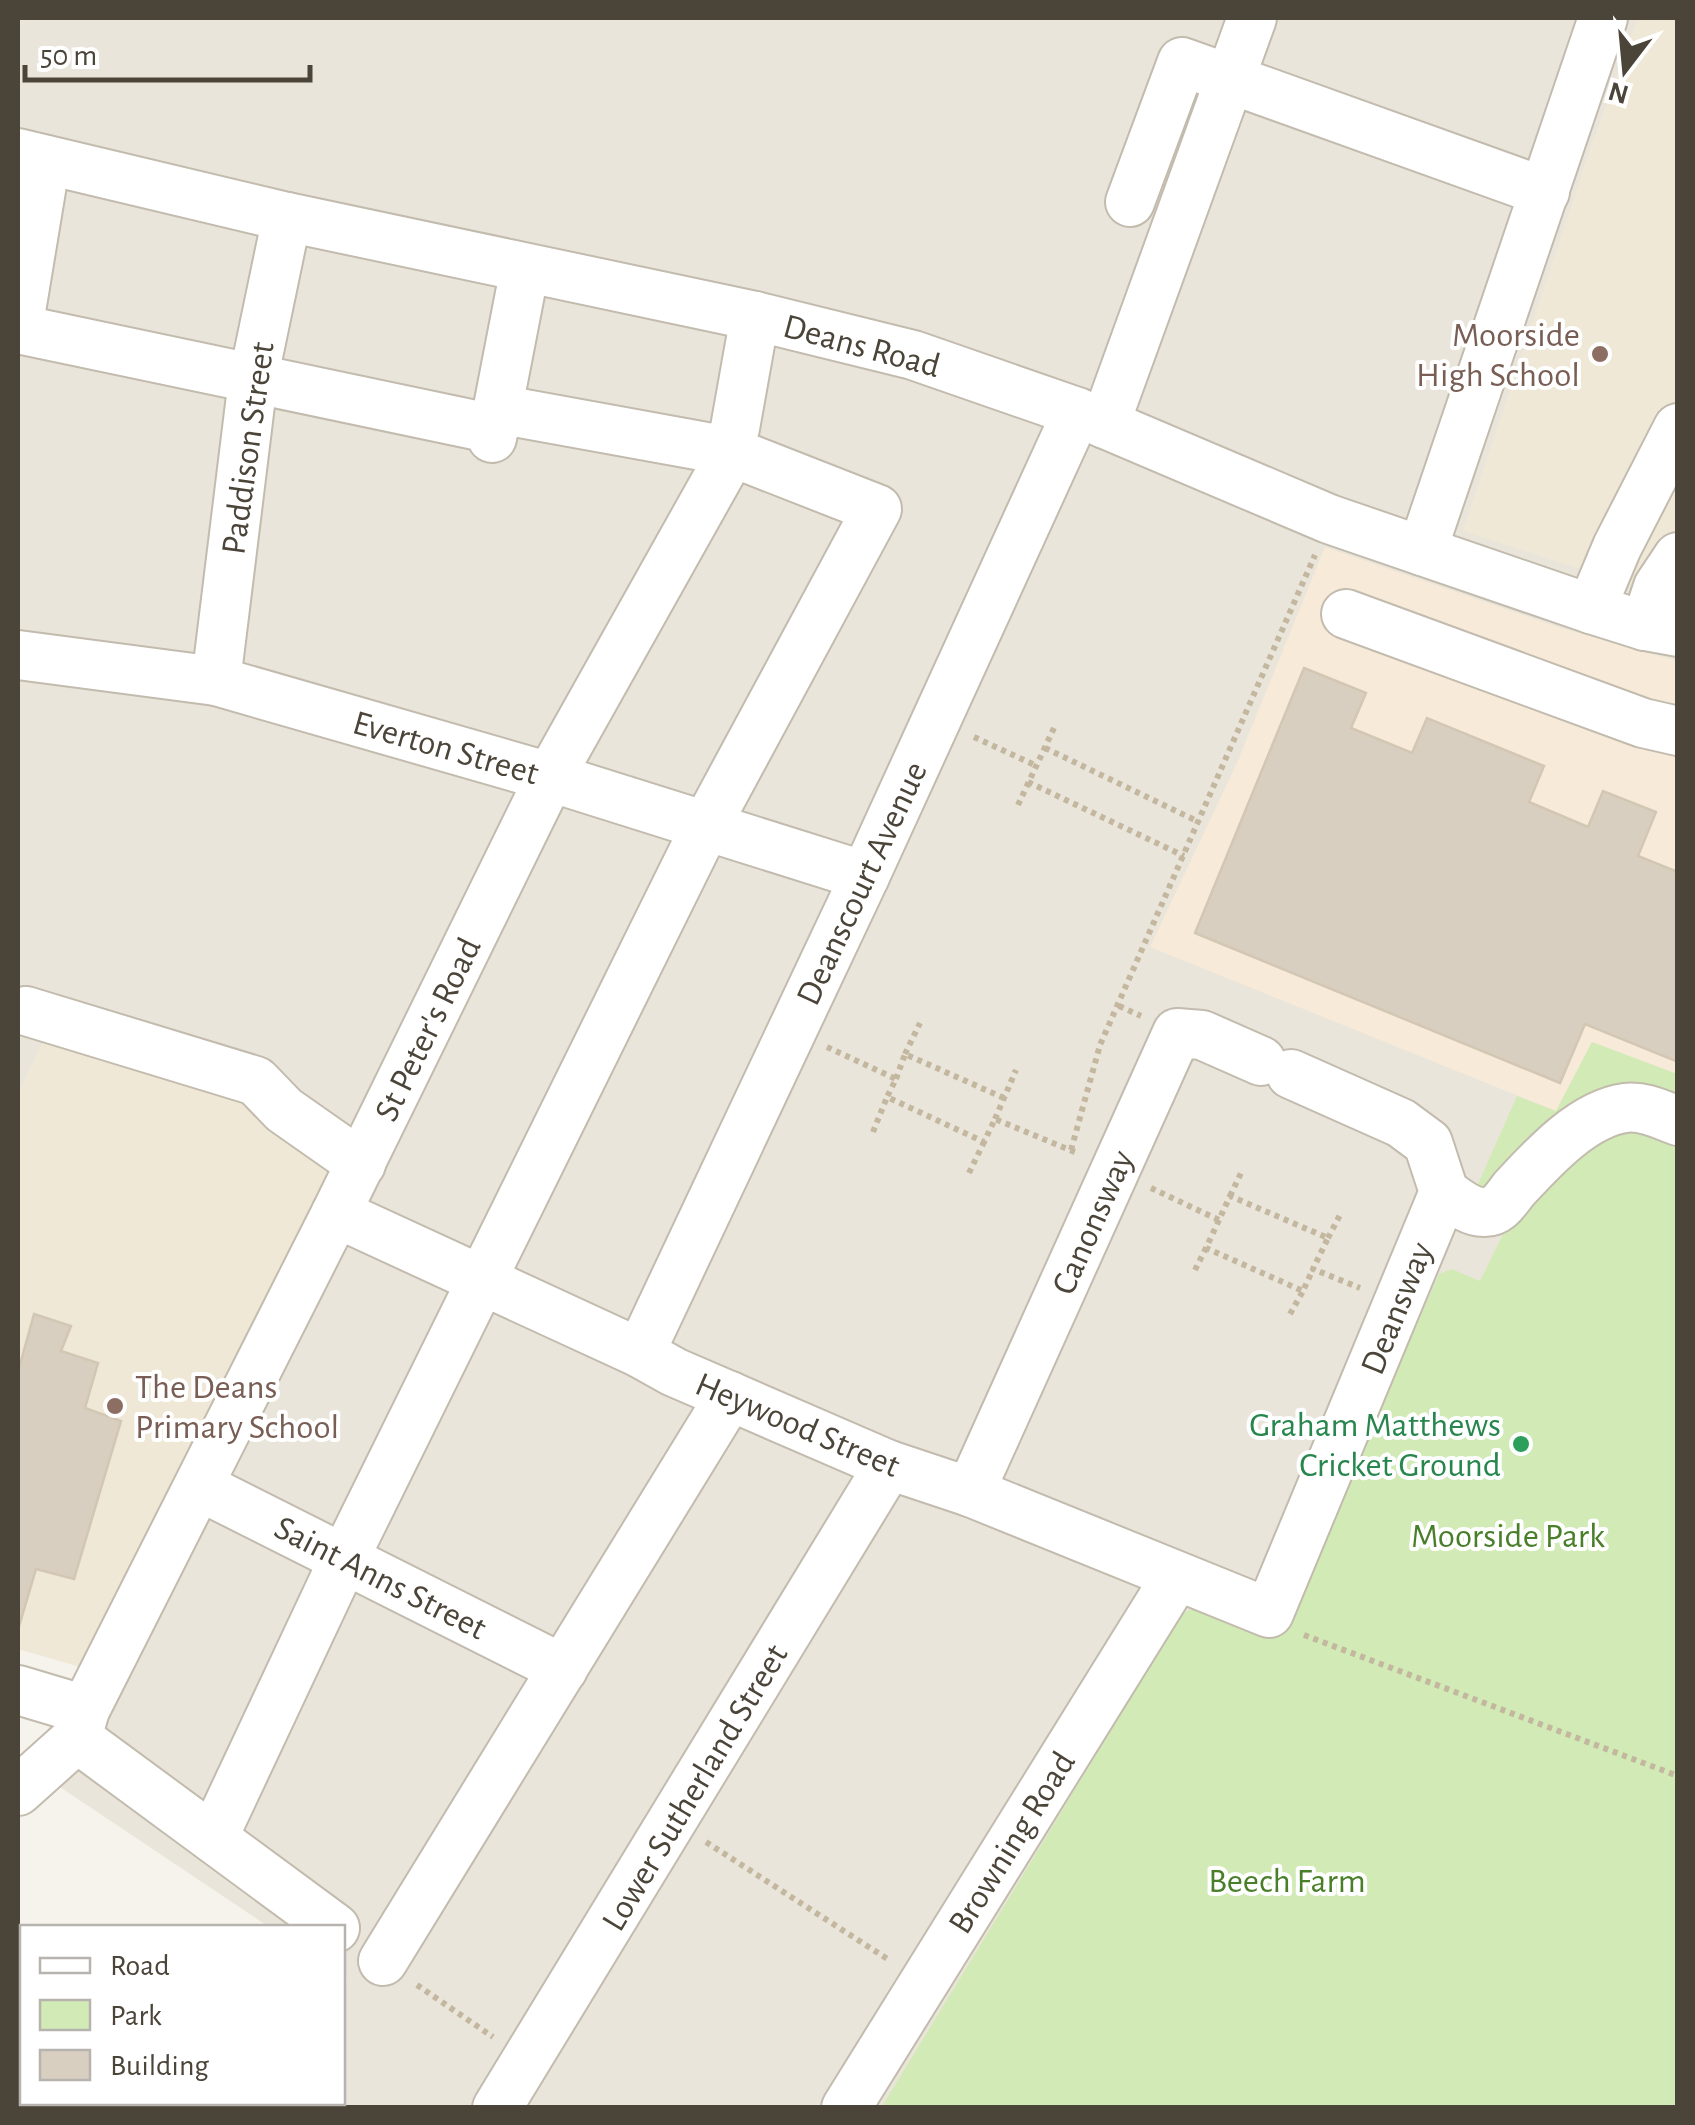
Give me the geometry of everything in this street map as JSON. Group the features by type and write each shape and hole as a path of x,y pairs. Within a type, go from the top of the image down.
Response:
{"street":[{"name":"Deanscourt Avenue","path":"657,1362 792,1031 936,720 1091,418 1192,184 1252,18"},
{"path":"1422,551 1604,18"},
{"path":"1192,184 1137,184 1182,62 1546,192"},
{"path":"32,156 18,329 253,380 495,425 729,451 877,509 706,826 480,1279 213,1838"},
{"name":"Deans Road","path":"32,156 287,217 755,316 912,355 1091,418 1330,519 1661,629"},
{"name":"Paddison Street","path":"216,682 253,380 287,217"},
{"path":"495,425 526,268"},
{"name":"St Peter's Road","path":"81,1724 550,777 721,472 729,451 755,316"},
{"path":"1592,609 1617,547 1678,428"},
{"path":"1661,629 1658,586 1678,556"},
{"path":"1346,614 1643,723 1678,730"},
{"name":"Everton Street","path":"18,655 216,682 550,777 865,876"},
{"path":"26,1011 256,1081 284,1110 361,1164"},
{"name":"Canonsway","path":"970,1492 1177,1033 1202,1035 1401,1123 1428,1144 1444,1192"},
{"path":"1444,1192 1469,1209 1498,1209 1552,1152 1606,1114 1640,1108 1678,1121"},
{"name":"Deansway","path":"1269,1613 1444,1192"},
{"name":"Heywood Street","path":"336,1213 730,1396 889,1465 970,1492 1269,1613"},
{"path":"352,1940 564,1669 730,1396"},
{"name":"Lower Sutherland Street","path":"497,2108 889,1465"},
{"name":"Saint Anns Street","path":"199,1486 564,1669"},
{"name":"Browning Road","path":"846,2108 1176,1576"},
{"path":"18,1690 81,1724 213,1838 332,1925"},
{"path":"18,1791 81,1724"}],"path":[{"path":"1072,1150 1100,1045 1330,519"},
{"path":"936,720 1036,766"},
{"path":"1018,805 1054,728"},
{"path":"1045,748 1199,822"},
{"path":"1028,782 1184,856"},
{"path":"873,1132 920,1023"},
{"path":"792,1031 896,1079"},
{"path":"905,1054 1004,1098"},
{"path":"969,1173 1016,1070"},
{"path":"887,1097 984,1142"},
{"path":"995,1118 1219,1220"},
{"path":"1195,1270 1241,1173"},
{"path":"1230,1196 1328,1238"},
{"path":"1290,1314 1341,1213"},
{"path":"1206,1248 1303,1292"},
{"path":"1313,1268 1398,1305"},
{"path":"1269,1613 1288,1629 1678,1776"},
{"path":"673,1821 924,1982"},
{"path":"352,1940 527,2061"}],"shaded area":[{"path":"18,18 1638,18 1581,177 1677,596 1677,2107 268,2107 345,2105 345,1925 266,1925 42,1775 45,1735 336,1162 45,1038 18,1095"},
{"name":"Moorside High School","path":"1638,18 1677,18 1677,596 1637,587 1463,531"},
{"path":"1325,547 1558,627 1677,661 1677,1074 1592,1042 1556,1111 1150,947 1237,763"},
{"name":"The Deans Primary School","path":"45,1037 236,1091 336,1162 80,1667 18,1649 18,1095"}],"green space":[{"name":"Beech Farm","path":"1592,1042 1677,1074 1677,2107 881,2108 1182,1614 1199,1605 1281,1633 1439,1274 1452,1269 1480,1281 1512,1216 1472,1198 1517,1096 1556,1111"}],"building":[{"path":"1304,668 1366,693 1351,728 1412,753 1427,718 1544,766 1529,802 1588,827 1603,791 1656,812 1638,856 1678,872 1678,1062 1585,1024 1560,1083 1195,933"},
{"path":"34,1314 71,1326 61,1351 98,1363 85,1408 121,1421 74,1579 36,1569 18,1630 18,1372"}],"place":[{"name":"Moorside High School","path":"1600,354"},
{"name":"The Deans Primary School","path":"115,1406"},
{"name":"Graham Matthews Cricket Ground","path":"1521,1444"}],"park label":[{"name":"Moorside Park","path":"1508,1535"}]}
